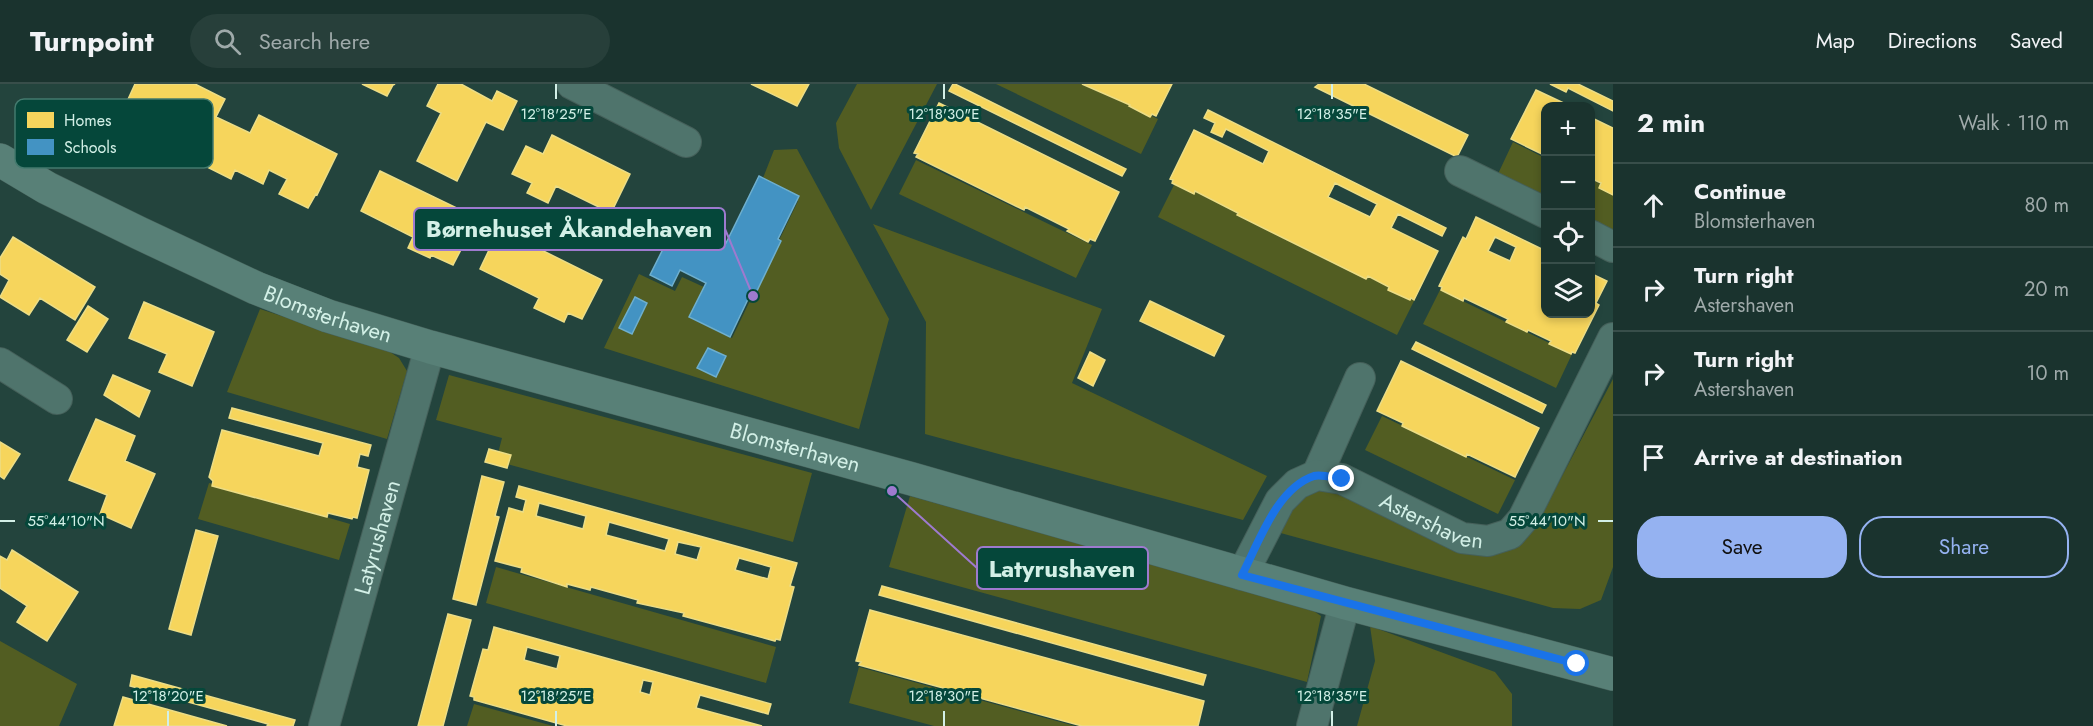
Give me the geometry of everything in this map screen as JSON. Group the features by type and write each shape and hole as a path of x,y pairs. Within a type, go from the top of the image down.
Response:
{"street":[{"path":"572,84 686,142"},
{"name":"Blomsterhaven","path":"0,160 47,188 256,288 328,316 430,347 912,479 1242,575 1613,674"},
{"path":"1460,171 1541,211"},
{"path":"1595,238 1613,247"},
{"name":"Astershaven","path":"1317,475 1342,479 1462,538 1488,541 1510,534 1523,519 1613,338"},
{"name":"Latyrushaven","path":"324,726 430,347"},
{"path":"0,363 57,399"},
{"path":"1242,575 1280,501 1297,484 1317,475 1360,378"},
{"path":"1312,726 1345,603"}],"green space":[{"path":"857,84 937,84 871,210 839,148 836,123"},
{"path":"996,84 1086,84 1158,119 1141,154"},
{"path":"1513,142 1541,156 1541,198 1497,176"},
{"path":"797,149 889,319 859,429 604,348 639,274 675,291 682,277 706,288 692,319 732,338 798,201 761,183 774,150"},
{"path":"916,160 1092,245 1076,278 899,194"},
{"path":"1176,181 1415,299 1397,335 1158,217"},
{"path":"1595,181 1613,190 1613,232 1595,223"},
{"path":"873,224 1102,309 1072,383 1267,476 1243,520 925,434 926,322"},
{"path":"1440,290 1572,354 1556,388 1423,324"},
{"path":"260,309 387,350 399,358 407,371 387,439 227,392"},
{"path":"449,375 812,473 793,542 496,461 502,438 436,420"},
{"path":"1613,379 1613,567 1601,600 1580,609 1553,608 1277,532 1294,498 1317,485 1343,491 1429,532 1538,522"},
{"path":"1382,416 1515,480 1498,514 1365,450"},
{"path":"209,483 350,524 339,560 198,519"},
{"path":"910,496 1308,607 1321,616 1307,682 889,567"},
{"path":"496,567 776,647 766,683 486,603"},
{"path":"1370,626 1495,672 1512,694 1512,726 1357,726 1375,661"},
{"path":"0,641 77,684 59,726 0,726"},
{"path":"859,667 1075,726 934,726 849,703"},
{"path":"474,704 553,726 467,726"}],"building: Homes":[{"path":"135,84 195,84 225,99 216,117 250,133 259,115 337,154 308,208 279,194 287,179 269,170 263,184 235,170 231,179 209,168 213,168 213,99 128,99"},
{"path":"362,84 395,84 387,96"},
{"path":"438,84 461,84 492,101 497,91 517,101 503,130 486,122 457,181 417,161 441,113 427,106"},
{"path":"751,84 809,84 797,106"},
{"path":"953,84 1126,169 1122,176 949,91"},
{"path":"1082,84 1172,84 1156,116 1152,114 1150,117 1130,105"},
{"path":"1319,84 1364,84 1468,135 1457,157 1315,87"},
{"path":"1550,84 1578,84 1613,101 1613,111 1568,88 1566,92"},
{"path":"1536,90 1562,102 1541,102 1541,154 1511,139"},
{"path":"939,103 1119,192 1095,241 1090,239 1088,242 1067,231 1069,229 1025,207 1024,210 916,157 918,154 914,153"},
{"path":"1208,110 1446,228 1442,236 1398,214 1391,228 1438,251 1414,300 1388,290 1389,287 1368,276 1366,279 1237,215 1238,213 1195,191 1194,194 1172,183 1173,180 1170,179 1194,130 1263,164 1269,151 1226,129 1222,137 1211,132 1215,123 1204,118","holes":["1335,183 1377,204 1370,217 1328,197"]},
{"path":"1595,119 1613,128 1613,195 1599,188 1601,183 1595,180"},
{"path":"552,135 630,174 611,213 556,186 548,203 527,193 532,183 512,174 526,146 543,154"},
{"path":"380,171 459,209 449,229 467,238 453,265 408,248 413,237 361,211"},
{"path":"1476,217 1541,249 1541,318 1592,318 1575,353 1571,354 1549,344 1551,341 1506,322 1508,319 1441,290 1442,287 1439,286 1463,237 1466,239","holes":["1495,237 1516,247 1510,261 1488,251"]},
{"path":"499,229 602,280 582,319 568,313 564,322 534,308 539,298 480,269"},
{"path":"13,237 95,287 75,320 40,298 29,315 0,297 9,280 0,274 0,258"},
{"path":"1595,275 1607,281 1596,303 1599,305 1595,313"},
{"path":"1150,301 1224,336 1214,356 1140,321"},
{"path":"144,302 214,332 192,386 159,372 167,354 129,338"},
{"path":"88,306 108,319 87,352 67,340"},
{"path":"1416,342 1546,405 1542,413 1412,349"},
{"path":"1090,352 1105,360 1093,386 1078,378"},
{"path":"1401,361 1539,428 1515,477 1467,454 1466,457 1402,426 1403,423 1377,411"},
{"path":"113,375 150,391 139,417 104,395"},
{"path":"232,408 371,445 368,456 360,454 357,467 369,470 357,518 352,519 328,513 327,517 212,486 213,481 209,477 222,430 319,456 323,443 229,418"},
{"path":"96,419 135,436 125,461 155,474 131,528 100,514 107,495 69,480"},
{"path":"0,442 20,454 4,479 0,476"},
{"path":"489,449 511,455 507,468 485,462"},
{"path":"482,476 504,482 495,516 499,517 476,605 453,599"},
{"path":"519,486 797,563 790,586 794,587 780,640 775,641 683,616 684,613 637,603 638,600 591,587 590,590 567,584 567,587 521,572 522,568 495,561 509,508 523,512 526,500 516,497","holes":["539,503 586,516 583,529 536,516","609,522 669,539 665,551 606,535","678,542 701,547 697,560 675,554","739,558 771,567 768,579 735,570"]},
{"path":"196,530 218,536 191,635 169,629"},
{"path":"12,550 78,592 47,641 17,622 27,606 0,588 0,556 7,560"},
{"path":"882,586 1206,675 1203,685 879,595"},
{"path":"870,610 1204,701 1198,726 1082,726 859,665 861,662 856,661"},
{"path":"448,614 471,620 443,726 418,726"},
{"path":"494,627 771,704 768,714 700,695 696,708 762,726 567,726 474,700 474,697 470,696 483,649 488,650","holes":["527,647 560,656 557,669 524,660","643,680 653,682 650,695 640,692"]},
{"path":"132,675 295,720 293,726 267,726 268,724 130,686"},
{"path":"123,697 227,726 114,726"}],"building: Schools":[{"path":"759,176 799,196 778,239 781,241 754,297 750,295 730,337 689,317 706,283 680,270 672,286 650,275 678,219 726,243"},
{"path":"635,297 647,303 632,334 619,328"},
{"path":"708,348 726,356 716,377 697,368"}],"place":[{"name":"Børnehuset Åkandehaven","path":"753,296"},
{"name":"Latyrushaven","path":"892,491"}],"route":[{"path":"1342,479 1317,475 1297,484 1280,501 1242,575 1577,664"}]}
